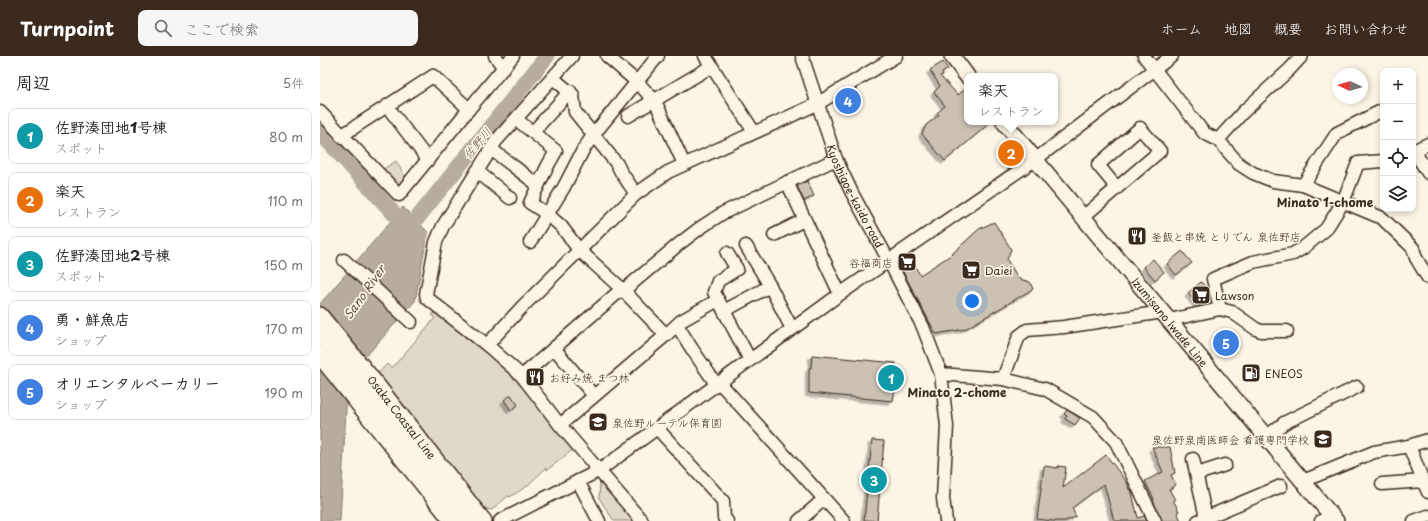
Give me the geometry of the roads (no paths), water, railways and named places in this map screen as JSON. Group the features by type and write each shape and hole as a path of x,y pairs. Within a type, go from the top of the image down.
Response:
{"highway":[{"path":"320,330 472,521"},
{"path":"320,354 454,521"}],"main road":[{"path":"952,56 965,73"},
{"name":"Izumisano Iwade Line","path":"1007,125 1303,481 1330,520"},
{"name":"Osaka Coastal Line","path":"320,315 484,521"},
{"path":"320,368 443,521"}],"street":[{"path":"495,56 504,68"},
{"path":"320,112 341,136 399,195 513,56"},
{"path":"572,56 496,141 443,226 436,242 426,294 427,298 522,376 560,425 642,521"},
{"path":"607,56 637,82 655,101 684,164"},
{"path":"530,242 564,187 583,150 594,134 658,56"},
{"name":"Kyoshigoe-kaido road","path":"802,56 836,159 852,193 923,327 941,374 947,426 943,498 946,521"},
{"path":"487,346 522,307 636,194 668,172 684,164 817,104 896,56"},
{"path":"1144,56 1204,133 1218,140 1239,164 1253,174 1273,181 1303,185 1382,218 1412,248 1428,278"},
{"path":"1154,69 1166,56"},
{"path":"500,521 600,470 840,294 1036,159 1172,56"},
{"path":"1154,69 1182,56"},
{"path":"1218,140 1243,112 1289,70 1302,56"},
{"path":"628,116 655,101 709,61 754,132"},
{"path":"341,136 434,76 469,109"},
{"path":"553,78 574,94 575,112 617,164 636,194"},
{"path":"533,132 570,91"},
{"path":"387,106 428,160"},
{"path":"1303,185 1336,133 1380,111"},
{"path":"516,119 556,151 530,203 547,214 561,226 579,250 622,290 666,335"},
{"path":"1083,217 1117,188 1160,151 1140,128 1098,165 1117,188"},
{"path":"1416,150 1428,144"},
{"path":"491,149 538,186"},
{"path":"1416,155 1428,173"},
{"path":"522,376 622,290 710,221 723,213 836,159"},
{"path":"1220,309 1213,278 1253,262 1293,254 1303,248 1326,229 1343,202 1358,163 1380,161"},
{"path":"477,171 510,198"},
{"path":"787,182 840,294"},
{"path":"774,235 804,220"},
{"path":"746,246 770,286 792,329"},
{"path":"727,252 737,269 718,281 714,292 750,360"},
{"path":"344,260 411,322"},
{"path":"724,311 770,286"},
{"path":"560,425 677,324 718,300"},
{"path":"1003,379 1019,336 1027,330 1220,309 1232,312 1261,331 1287,331"},
{"path":"677,324 692,349 718,383 844,521"},
{"path":"554,348 594,396"},
{"path":"941,374 1003,379 1045,389 1093,417 1116,442 1156,521"},
{"path":"1266,437 1284,423 1357,387"},
{"path":"657,428 723,501 724,518 728,521"},
{"path":"1303,481 1374,452 1408,446 1428,440"},
{"path":"1382,484 1426,487 1408,446"},
{"path":"1193,460 1197,474 1202,519 1281,486"},
{"path":"1197,474 1225,465"},
{"path":"578,481 599,521"},
{"path":"799,521 824,499"},
{"path":"1414,521 1428,516"}],"water":[{"name":"Sano River","path":"403,207 428,232 415,301 368,354 348,372 340,521 320,521 320,304"}],"waterway":[{"name":"佐野川","path":"403,236 547,56"},
{"path":"320,132 408,229"}],"place":[{"name":"勇・鮮魚店","path":"848,101"},
{"name":"楽天","path":"1011,153"},
{"name":"釜飯と串焼 とりでん 泉佐野店","path":"1137,236"},
{"name":"谷福商店","path":"907,262"},
{"name":"Daiei","path":"971,270"},
{"name":"Lawson","path":"1201,295"},
{"name":"オリエンタルベーカリー","path":"1226,343"},
{"name":"ENEOS","path":"1251,373"},
{"name":"お好み焼 まつ林","path":"535,377"},
{"name":"佐野湊団地1号棟","path":"891,378"},
{"name":"泉佐野ルーテル保育園","path":"598,422"},
{"name":"泉佐野泉南医師会 看護専門学校","path":"1323,439"},
{"name":"佐野湊団地2号棟","path":"874,480"}],"district":[{"name":"Minato 1-chome","path":"1325,202"},
{"name":"Minato 2-chome","path":"957,392"}]}
